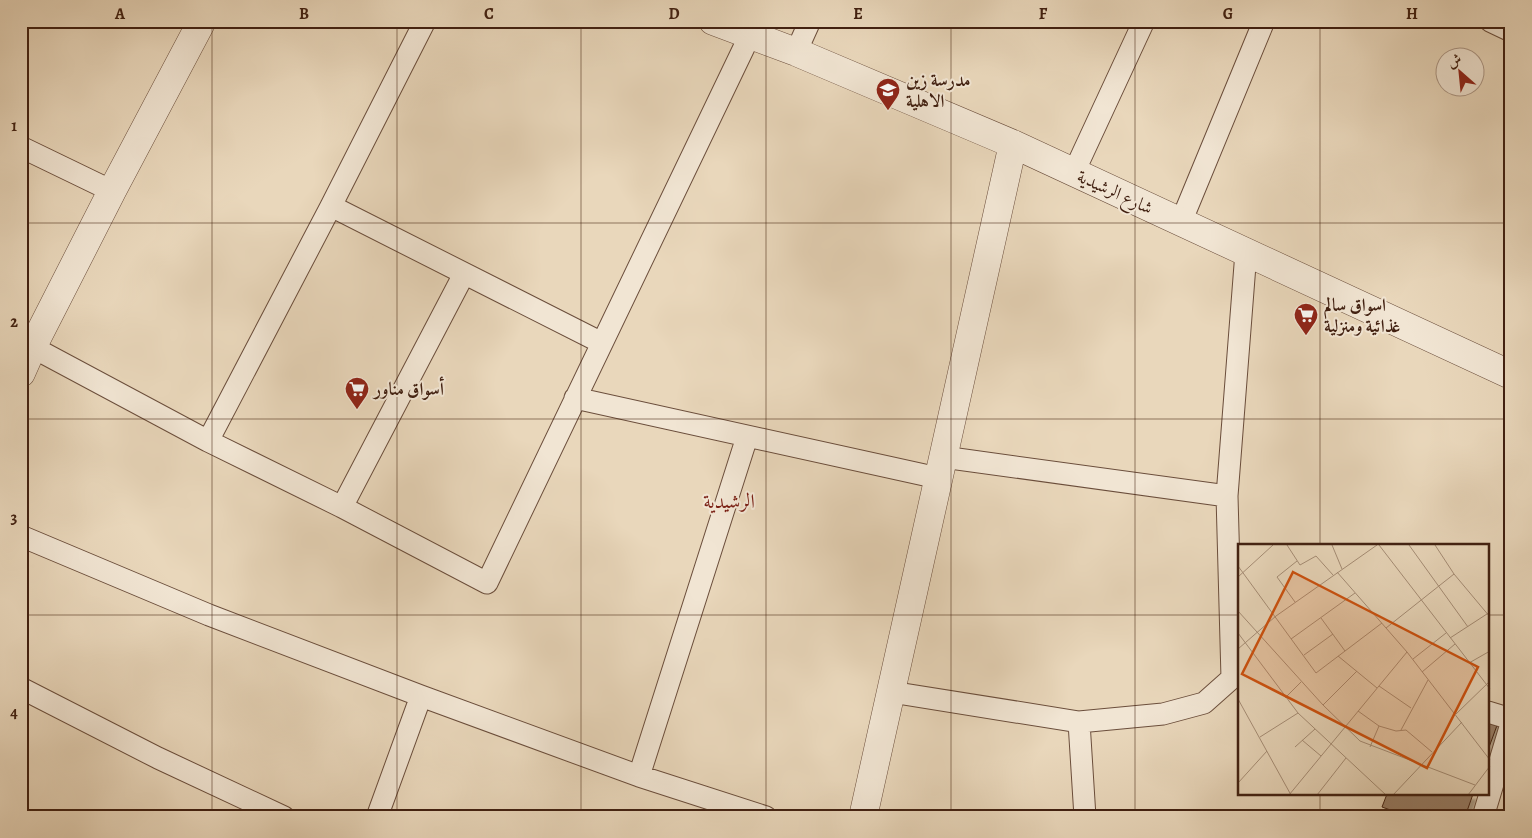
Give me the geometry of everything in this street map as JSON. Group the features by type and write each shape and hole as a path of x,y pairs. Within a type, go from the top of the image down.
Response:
{"street":[{"path":"21,373 27,344 112,192 202,21"},
{"path":"208,441 425,21"},
{"name":"شارع الرشيدية","path":"713,21 796,52 1013,144 1511,375"},
{"path":"796,52 810,21"},
{"path":"1074,172 1144,21"},
{"path":"1181,222 1264,21"},
{"path":"1490,21 1511,31"},
{"path":"27,344 208,441 342,507 487,583 750,36"},
{"path":"863,817 1013,144"},
{"path":"21,147 112,192"},
{"path":"331,206 602,343"},
{"path":"891,692 1079,722 1163,714 1204,702 1236,674 1227,496 1246,252"},
{"path":"342,507 464,274"},
{"path":"576,398 747,437 941,467 1227,496"},
{"path":"639,776 747,437"},
{"path":"21,536 209,615 420,696 639,776 766,817"},
{"path":"21,688 158,758 284,817"},
{"path":"377,817 420,696"},
{"path":"1490,713 1511,719"},
{"path":"1079,722 1085,817"},
{"path":"1490,794 1511,724"},
{"path":"1483,817 1489,796"}],"building":[{"path":"1490,718 1499,720 1490,745"},
{"path":"1386,796 1472,796 1465,817 1410,817 1382,807"}],"place":[{"name":"مدرسة زين الاهلية","path":"888,111"},
{"name":"اسواق سالم غذائية ومنزلية","path":"1306,336"},
{"name":"أسواق مناور","path":"357,410"}],"district":[{"name":"الرشيدية","path":"729,501"}]}
